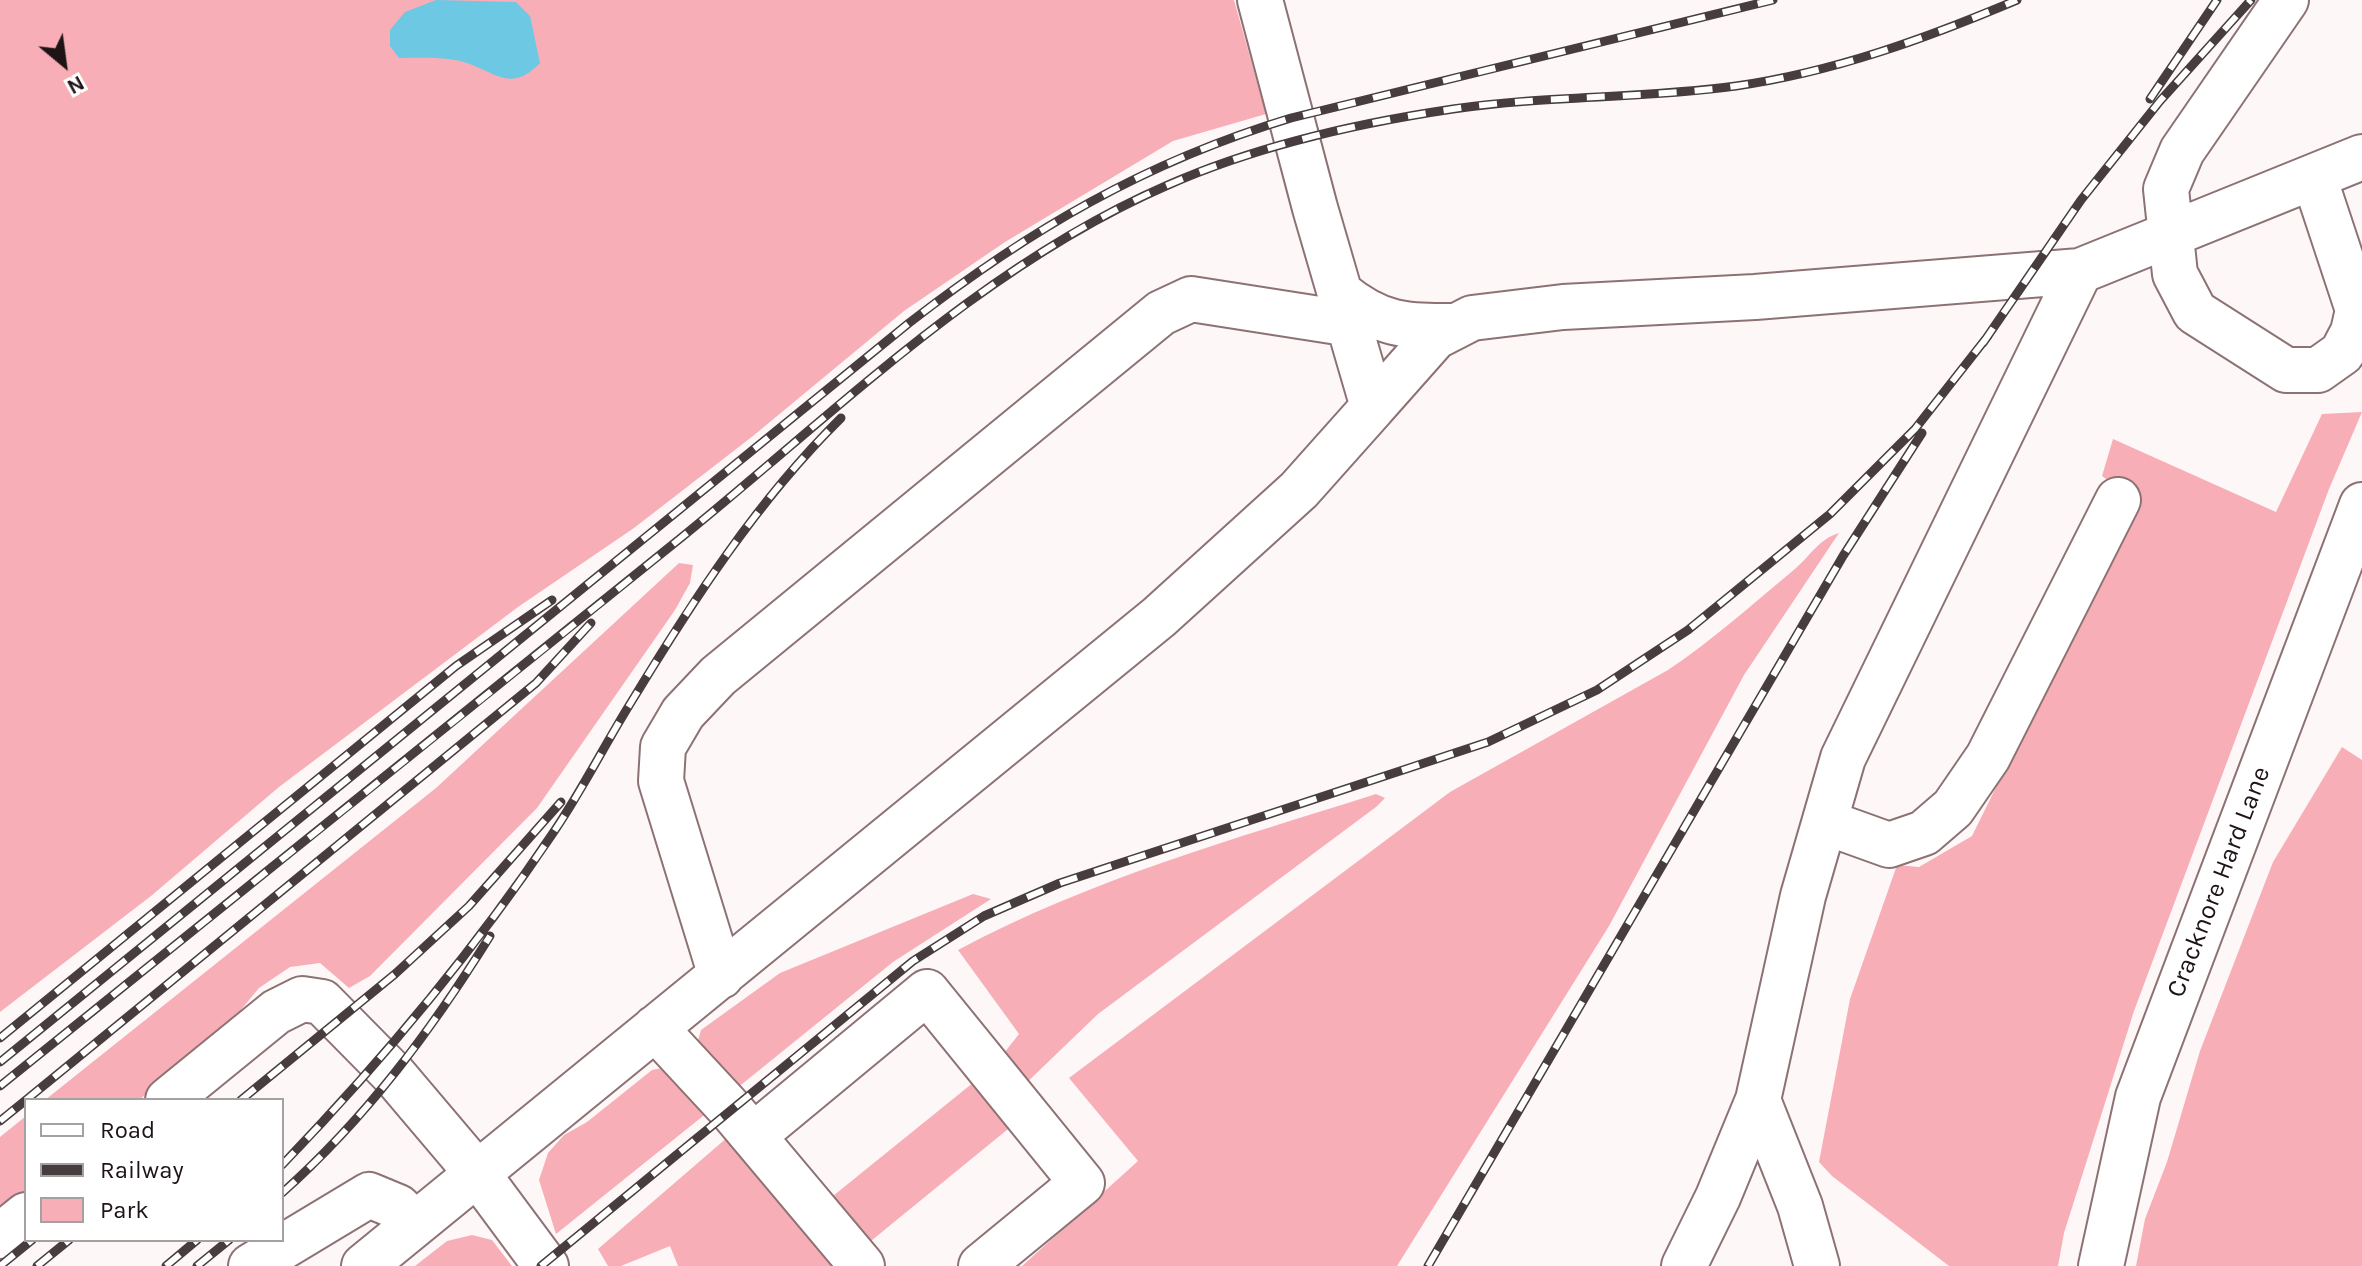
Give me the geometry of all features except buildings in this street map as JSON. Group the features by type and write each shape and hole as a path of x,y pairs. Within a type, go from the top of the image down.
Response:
{"lane":[{"path":"1260,0 1373,407"},
{"path":"2286,0 2182,151 2166,189 2168,236 2175,274 2195,312 2286,370 2318,370 2342,353 2353,332 2358,310 2314,177"},
{"path":"364,1266 966,777 1227,558 1299,490 1435,337 1454,326 1472,318 1501,313 2080,271 2362,157"},
{"path":"1684,1266 1718,1197 1758,1100 1803,896 1843,758 2080,271"},
{"path":"721,976 661,781 663,747 683,713 718,676 1161,313 1191,299 1345,308 1387,322 1411,326 1454,326"},
{"path":"1825,822 1889,845 1924,833 1953,808 1988,757 2118,500"},
{"name":"Cracknore Hard Lane","path":"2101,1266 2138,1097 2362,505"},
{"path":"753,1136 927,992 1082,1183 981,1266"},
{"path":"170,1098 276,1012 302,999 322,1002 394,1075 477,1173 546,1266"},
{"path":"655,1028 753,1136 862,1266"},
{"path":"1758,1100 1800,1206 1817,1266"},
{"path":"251,1266 369,1195 398,1207 415,1224"},
{"path":"0,1236 24,1217"}],"green space":[{"path":"0,0 1234,0 1266,114 1173,141 1005,242 904,311 753,436 634,528 518,607 279,787 151,896 0,1012"},
{"path":"2362,412 2329,489 2134,1011 2064,1233 2058,1266 1949,1266 1832,1176 1819,1162 1850,999 1897,865 1919,867 1972,836 2137,501 2102,476 2113,439 2276,512 2322,414"},
{"path":"1839,533 1744,675 1609,926 1397,1266 1022,1266 1138,1161 1069,1078 1450,792 1668,670 1734,620 1821,543"},
{"path":"679,563 693,565 690,583 675,610 537,808 370,976 349,988 320,963 290,967 259,988 226,1028 141,1098 48,1098 436,788"},
{"path":"2342,747 2362,760 2362,1266 2136,1266 2145,1219 2167,1162 2200,1051 2273,862"},
{"path":"1376,794 1385,798 1376,807 1098,1014 1020,1089 997,1062 1019,1034 958,950 1111,881 1216,844"},
{"path":"973,894 991,899 893,962 731,1093 695,1051 701,1030 780,973"},
{"path":"667,1067 713,1108 556,1234 539,1180 548,1153 564,1135 587,1122 652,1070"},
{"path":"974,1082 1013,1125 866,1245 828,1200"},
{"path":"24,1118 24,1196 0,1216 0,1137"},
{"path":"729,1136 832,1266 678,1266 670,1246 621,1266 608,1266 598,1249"},
{"path":"472,1235 492,1240 512,1266 415,1266 447,1241"}],"water":[{"path":"436,0 516,2 530,16 540,63 529,73 509,79 455,60 399,58 390,46 390,30 405,12"}],"railway":[{"path":"0,1062 909,323 1044,229 1138,178 1187,156 1291,118 1773,0"},
{"path":"0,1086 682,537 913,344 1036,256 1100,218 1202,171 1344,129 1488,105 1701,90 1773,80 1880,52 2017,0"},
{"path":"2150,99 2217,0"},
{"path":"1983,343 2081,200 2160,101 2251,0"},
{"path":"541,1266 913,961 984,916 1060,883 1488,742 1597,690 1688,630 1830,514 1915,429 1988,336"},
{"path":"284,1163 390,1046 491,920 563,817 653,666 727,554 781,484 841,418"},
{"path":"1428,1266 1843,556 1922,433"},
{"path":"0,1038 456,666 552,600"},
{"path":"28,1098 536,683 591,623"},
{"path":"243,1098 395,974 469,906 561,802"},
{"path":"284,1191 342,1135 395,1072 490,936"},
{"path":"0,1121 24,1102"},
{"path":"0,1266 30,1242"},
{"path":"37,1266 67,1242"},
{"path":"166,1266 195,1242"},
{"path":"197,1266 227,1242"}]}
